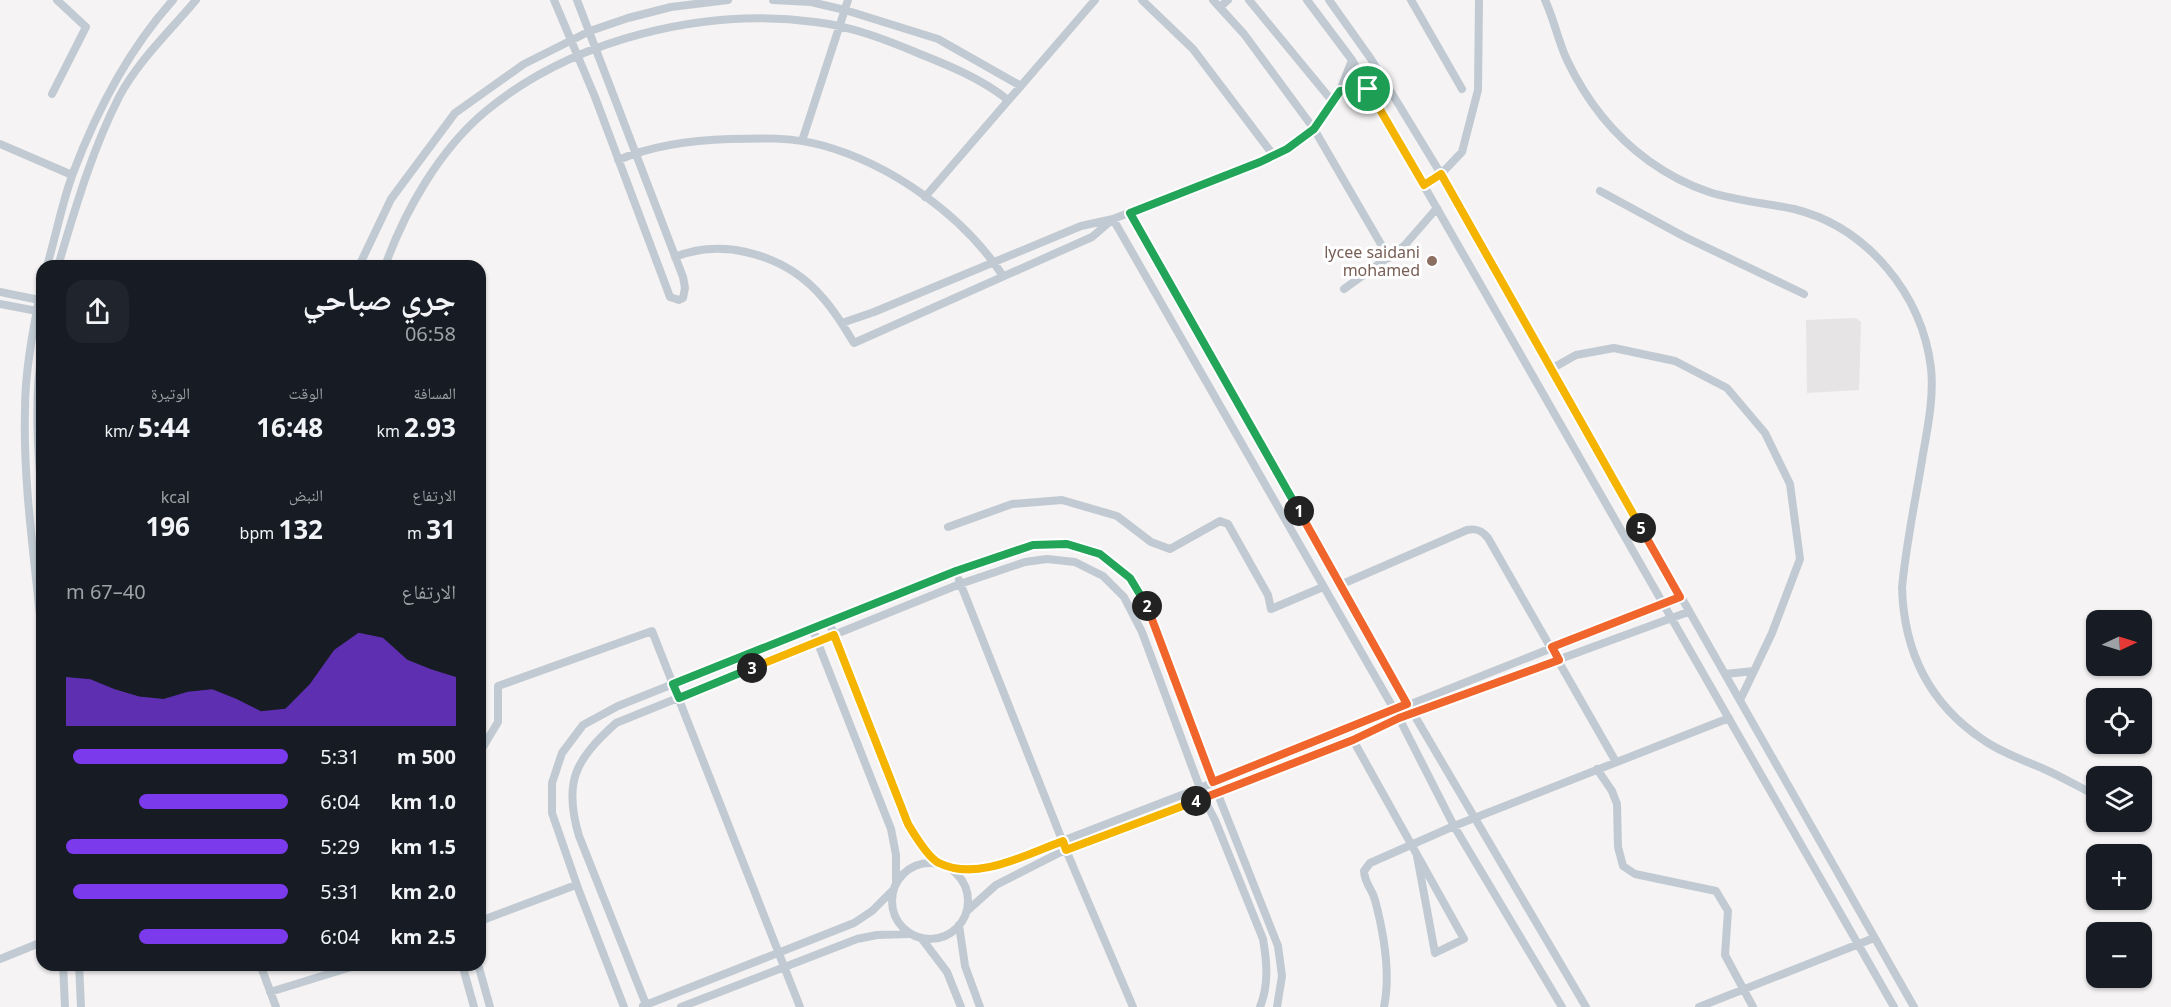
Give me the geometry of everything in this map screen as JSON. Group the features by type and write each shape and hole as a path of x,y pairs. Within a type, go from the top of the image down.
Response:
{"street":[{"path":"52,94 86,27 57,0"},
{"path":"49,260 72,175 88,136 125,62 159,15 173,0"},
{"path":"60,260 86,176 120,96 144,60 196,0"},
{"path":"554,0 670,297 679,300 683,298 685,288 683,277 577,0"},
{"path":"362,260 391,199 456,113 524,64 590,31 628,18 671,7 728,0"},
{"path":"773,0 811,2 845,10 938,39 1021,86"},
{"path":"802,141 848,0"},
{"path":"925,197 1095,0"},
{"path":"1142,0 1193,49 1274,156"},
{"path":"1228,0 1216,3 1244,34 1314,129 1389,258"},
{"path":"1249,0 1333,102"},
{"path":"1307,0 1352,60 1894,1007"},
{"path":"1329,0 1371,59 1441,174 1914,1007"},
{"path":"1411,0 1462,89"},
{"path":"1424,185 1441,174 1462,152 1478,90 1479,0"},
{"path":"1547,1 1566,59 1585,92 1603,118 1623,140 1648,160 1674,178 1710,192 1796,210 1821,218 1869,249 1896,278 1917,317 1926,344 1932,385 1926,440 1902,588 1903,610 1912,652 1935,694 1963,725 1991,745 2086,791"},
{"path":"387,260 413,201 445,154 485,112 530,79 577,57 643,33 696,22 775,18 817,22 895,44 952,67 1008,100"},
{"path":"842,323 874,312 1081,226 1130,213 1274,156 1314,129 1340,91 1352,60"},
{"path":"1340,91 1368,89"},
{"path":"618,160 636,152 702,139 783,138 820,144 865,160 925,197 955,220 994,262 1003,276"},
{"path":"0,144 72,175"},
{"path":"1600,191 1685,237 1804,294"},
{"path":"1344,289 1389,258 1411,239 1437,208"},
{"path":"1130,213 1407,704 1586,1007"},
{"path":"675,257 703,249 735,250 765,257 790,270 822,296 854,343 1092,237 1113,219"},
{"path":"1113,219 1399,718 1454,826 1562,1007"},
{"path":"0,292 36,299"},
{"path":"0,304 36,310"},
{"path":"36,314 25,409 26,478 36,576"},
{"path":"1551,369 1576,355 1614,348 1675,361 1727,388 1765,433 1790,484 1800,559 1772,633 1740,700"},
{"path":"948,527 1012,504 1062,500 1116,516 1151,542 1170,549 1220,521 1228,524 1268,595 1271,609 1323,587"},
{"path":"1340,585 1467,530 1476,529 1488,538 1616,762"},
{"path":"624,1007 576,885 552,813 552,783 562,753 583,725 618,706 956,571 1033,545 1067,544 1100,554 1130,578 1149,608 1213,782 1278,946 1282,976 1277,1007"},
{"path":"1260,1007 1267,980 1263,939 1200,788 1142,632 1124,597 1103,576 1075,562 1047,559 1025,562 960,584 616,723 594,743 578,768 571,792 572,813 645,1006 854,923 872,911 909,868 918,864 937,863 951,868 995,865 1200,788 1680,597"},
{"path":"956,571 1066,850 1133,1007"},
{"path":"681,1007 857,939 877,935 909,934 922,939 939,938 959,925 967,911 996,885 1066,850 1218,794 1353,740 1399,718 1689,612"},
{"path":"829,622 904,814 920,842 937,863"},
{"path":"812,628 891,829 896,855 892,910 896,919 909,934"},
{"path":"486,742 498,722 498,686 652,631 800,1007"},
{"path":"1725,674 1754,671"},
{"path":"1384,1007 1386,997 1385,947 1374,897 1365,882 1364,871 1370,863 1454,826 1729,718"},
{"path":"1353,740 1464,939 1436,953 1417,856"},
{"path":"1597,769 1612,791 1617,804 1618,847 1623,866 1635,874 1716,891 1728,911 1725,954 1753,1007"},
{"path":"951,868 966,887 967,911"},
{"path":"486,919 576,885"},
{"path":"959,925 965,966 980,1007"},
{"path":"1699,1007 1874,938"},
{"path":"922,939 947,972 961,1007"},
{"path":"0,959 36,944"},
{"path":"63,971 65,1007"},
{"path":"79,971 81,1007"},
{"path":"262,971 276,1007"},
{"path":"270,992 338,971"},
{"path":"464,971 474,1007"},
{"path":"480,971 490,1007"}],"shaded area":[{"path":"1856,318 1861,322 1859,390 1807,393 1806,320"}],"place":[{"name":"lycee saidani mohamed","path":"1432,261"}],"route":[{"path":"1368,89 1424,185 1441,174 1680,597 1552,647 1559,660 1399,718 1353,740 1218,794 1066,850 1063,841 1005,863 983,867 951,868 937,863 908,824 834,635 679,698 673,684 812,628 956,571 1033,545 1067,544 1100,554 1130,578 1149,608 1213,782 1407,704 1130,213 1274,156 1314,129 1340,91 1368,89"}]}
